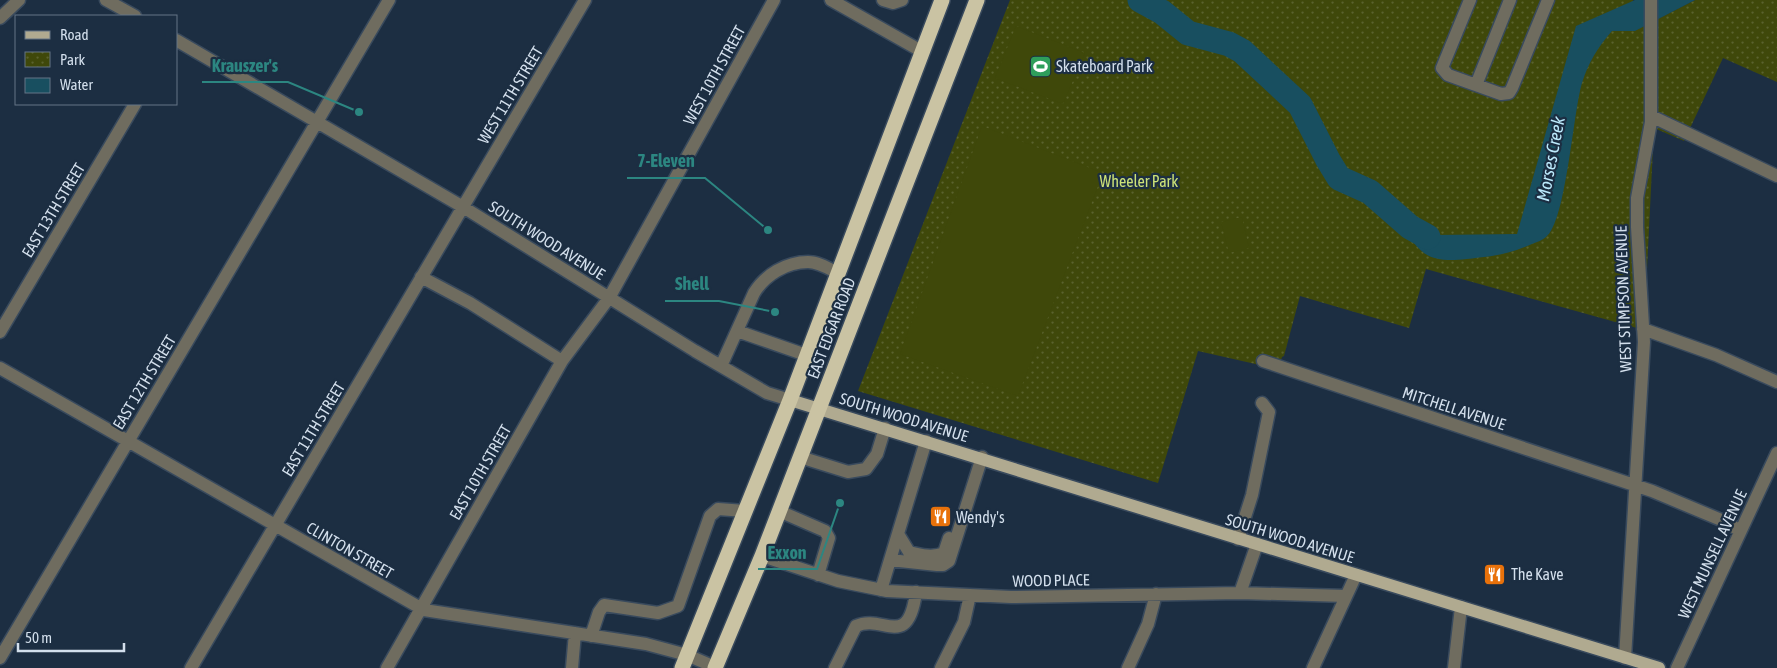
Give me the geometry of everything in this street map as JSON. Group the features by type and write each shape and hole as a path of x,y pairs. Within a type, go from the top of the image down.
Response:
{"highway":[{"name":"EAST EDGAR ROAD","path":"684,661 790,400 942,0"},
{"name":"EAST EDGAR ROAD","path":"716,668 762,556 977,0"}],"main road":[{"name":"SOUTH WOOD AVENUE","path":"790,400 982,457 1238,539 1659,668"}],"street":[{"path":"0,18 19,0"},
{"path":"106,0 132,15"},
{"name":"EAST 12TH STREET","path":"0,658 389,0"},
{"name":"WEST 11TH STREET","path":"463,207 585,0"},
{"name":"WEST 10TH STREET","path":"609,298 774,0"},
{"path":"831,0 922,52"},
{"path":"883,0 893,3 902,0"},
{"path":"1470,0 1442,68 1448,75 1501,94 1509,94 1548,0"},
{"path":"1476,85 1510,0"},
{"name":"WEST STIMPSON AVENUE","path":"1625,658 1636,486 1643,329 1636,227 1637,198 1651,116 1651,0"},
{"name":"SOUTH WOOD AVENUE","path":"178,41 463,207 767,393 790,400"},
{"name":"EAST 13TH STREET","path":"0,332 134,105"},
{"path":"1651,116 1777,176"},
{"name":"EAST 11TH STREET","path":"191,668 463,207"},
{"path":"721,366 760,282 784,268 808,262 820,264 838,273"},
{"path":"422,277 470,303 494,320 562,361"},
{"name":"EAST 10TH STREET","path":"387,668 562,361 609,298"},
{"path":"1643,329 1707,351 1777,382"},
{"path":"737,331 806,355"},
{"name":"MITCHELL AVENUE","path":"1263,361 1676,499 1726,522 1740,532"},
{"name":"CLINTON STREET","path":"0,368 421,609 646,644 684,661 716,668"},
{"path":"1238,539 1252,495 1269,412 1262,403"},
{"path":"800,457 848,472 866,469 877,454 885,428"},
{"path":"881,590 926,441"},
{"name":"WEST MUNSELL AVENUE","path":"1677,668 1777,453"},
{"path":"890,560 943,565 953,554 982,457"},
{"path":"592,636 599,612 604,605 658,613 678,606 710,516 718,509 744,511"},
{"path":"779,511 825,530 829,538 818,575"},
{"path":"898,534 909,552 938,556 944,553 954,525 965,514"},
{"path":"1240,593 1257,544"},
{"name":"WOOD PLACE","path":"762,556 851,585 881,590 970,595 1240,593 1346,596"},
{"path":"1313,668 1356,575"},
{"path":"835,668 856,626 861,623 893,628 902,624 913,612 916,592"},
{"path":"1128,668 1148,624 1156,594"},
{"path":"941,668 964,622 970,595"},
{"path":"1454,668 1461,607"},
{"path":"572,668 575,634"}],"green space":[{"name":"Wheeler Park","path":"1010,0 1633,0 1632,31 1634,31 1695,0 1777,0 1777,82 1723,58 1684,141 1654,128 1644,330 1426,269 1409,328 1300,296 1284,356 1278,369 1198,351 1158,483 858,391"},
{"name":"Skateboard Park","path":"1016,26 1085,53 1063,104 995,78"},
{"path":"982,126 1103,173 1018,396 900,354"},
{"path":"1242,217 1249,248 1229,253 1221,222"}],"water":[{"path":"1635,0 1695,0 1635,31 1612,31 1598,49 1590,62 1582,83 1564,190 1553,227 1546,237 1515,251 1500,255 1453,260 1432,257 1417,247 1400,218 1434,235 1517,234 1576,26"}],"waterway":[{"name":"Morses Creek","path":"1140,0 1162,12 1188,33 1229,44 1242,51 1300,105 1339,178 1370,192 1410,227 1428,237"}],"place":[{"name":"Skateboard Park","path":"1040,66"},
{"name":"Krauszer's","path":"359,112"},
{"name":"7-Eleven","path":"768,230"},
{"name":"Shell","path":"775,312"},
{"name":"Exxon","path":"840,503"},
{"name":"Wendy's","path":"940,517"},
{"name":"The Kave","path":"1495,574"}]}
